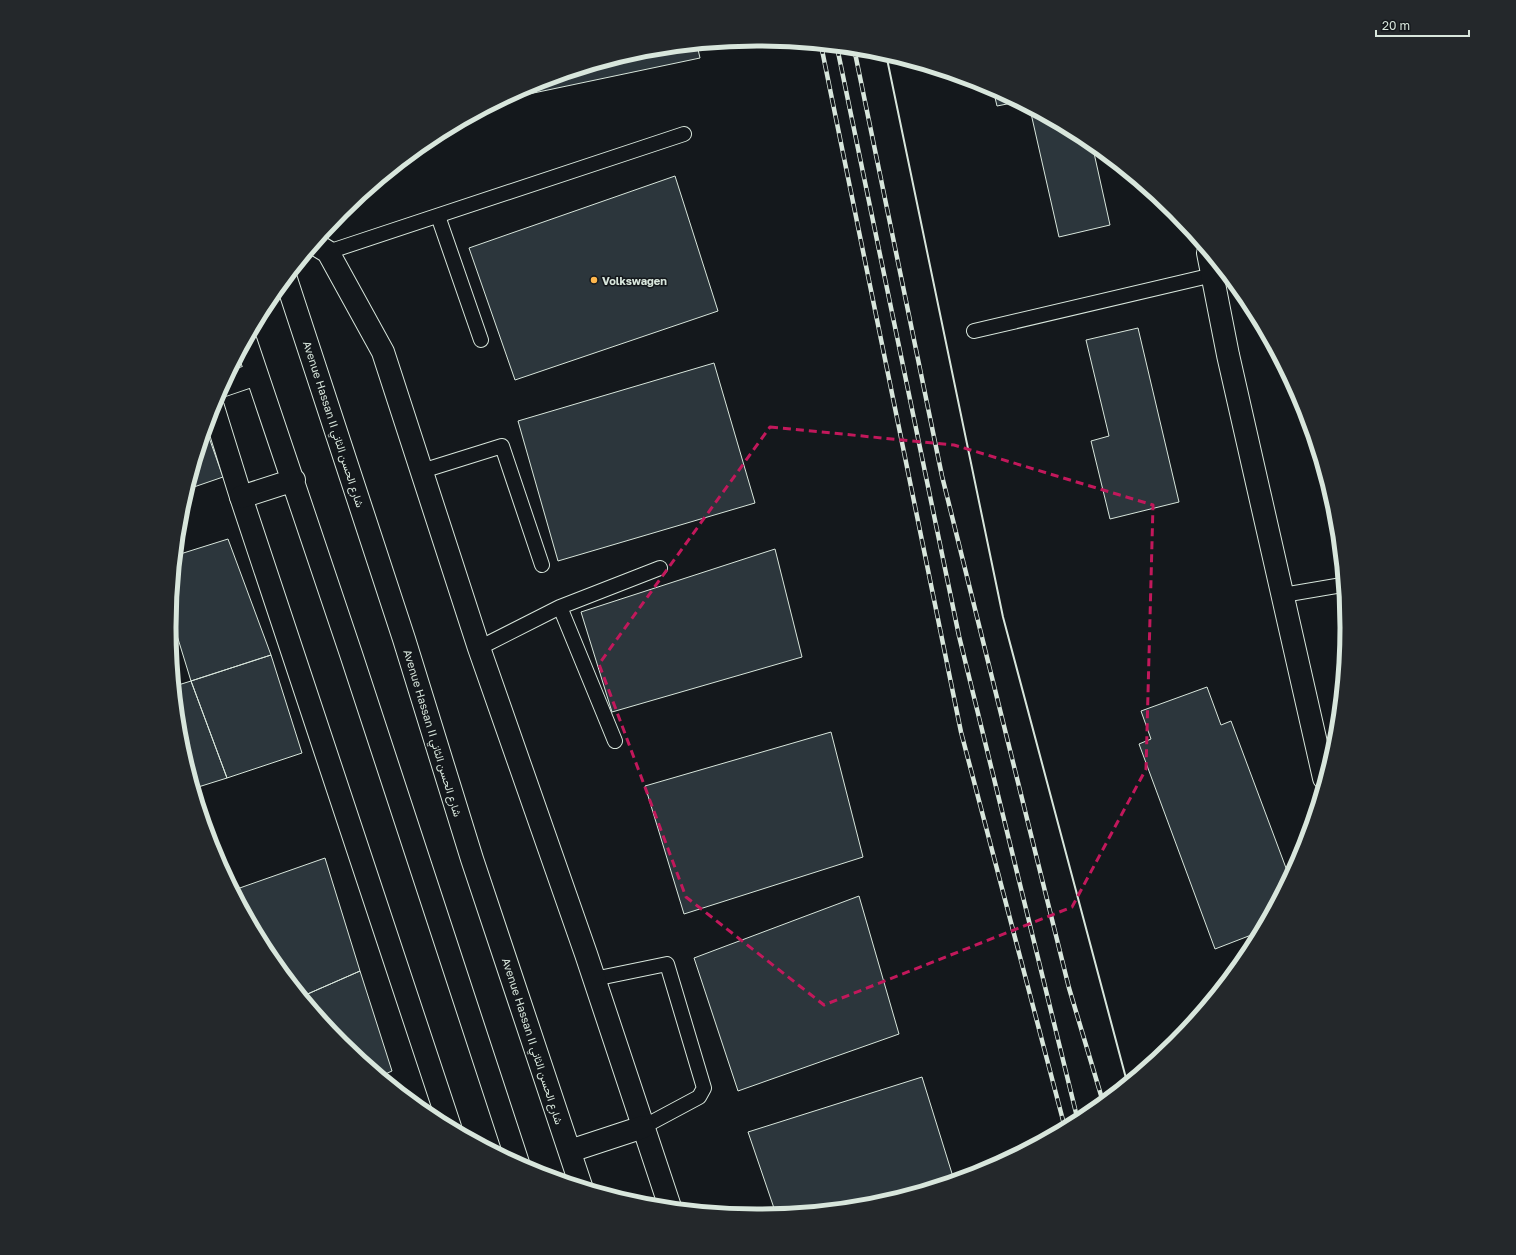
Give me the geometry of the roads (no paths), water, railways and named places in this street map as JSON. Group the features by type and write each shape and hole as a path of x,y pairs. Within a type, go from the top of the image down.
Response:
{"street":[{"path":"322,248 383,352 479,648 594,979 668,1202"},
{"path":"1210,263 1228,355 1322,769"},
{"name":"Avenue Hassan II شارع الحسن الثاني","path":"288,286 404,639 472,858 579,1181"},
{"path":"248,348 294,480 516,1156"},
{"path":"231,383 256,374"},
{"path":"216,417 447,1119"},
{"path":"242,497 294,480"},
{"path":"570,1151 643,1127"}],"lane":[{"path":"322,248 438,216 684,134"},
{"path":"438,216 481,340"},
{"path":"974,331 1213,275"},
{"path":"422,471 502,446 542,565"},
{"path":"479,648 560,607 660,568"},
{"path":"1283,596 1338,585"},
{"path":"560,607 615,741"},
{"path":"594,979 667,964 704,1088 699,1097 643,1127"}],"railway":[{"path":"822,50 961,732 1063,1122"},
{"path":"838,52 959,636 1076,1114"},
{"path":"855,54 942,476 1069,988 1101,1097"}],"place":[{"name":"Volkswagen","path":"594,280"}]}
